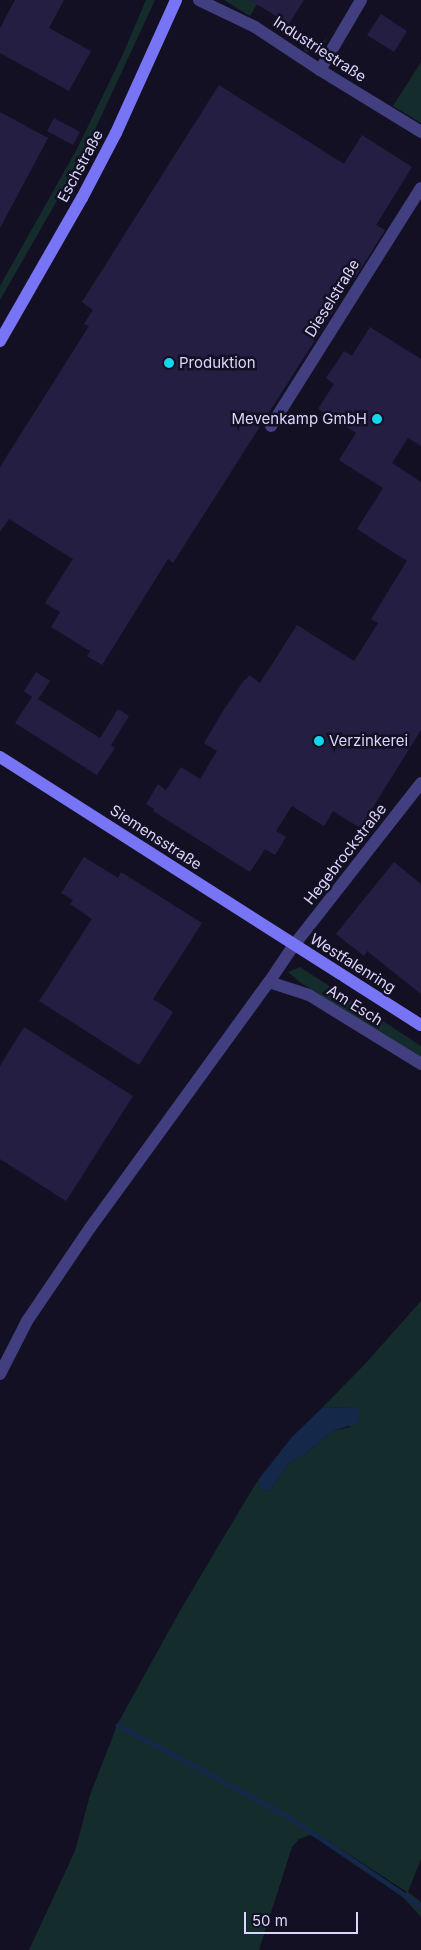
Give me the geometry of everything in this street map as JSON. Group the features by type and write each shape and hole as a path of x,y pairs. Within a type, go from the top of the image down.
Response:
{"street":[{"name":"Eschstraße","path":"0,341 82,198 116,134 176,0"},
{"name":"Industriestraße","path":"199,0 255,27 320,70 421,132"},
{"path":"320,70 361,0"},
{"name":"Dieselstraße","path":"271,426 421,188"},
{"name":"Siemensstraße","path":"0,757 294,945"},
{"name":"Hegebrockstraße","path":"0,1374 27,1321 90,1228 294,945 421,783"},
{"name":"Westfalenring","path":"294,945 421,1025"},
{"name":"Am Esch","path":"269,982 309,995 421,1064"}],"green space":[{"path":"146,0 155,0 98,123 59,197 0,300 0,286 78,147 123,54"},
{"path":"224,0 250,0 257,4 250,16"},
{"path":"291,26 321,44 328,36 321,48 306,52 304,50 310,40"},
{"path":"421,62 421,123 393,106"},
{"path":"300,967 421,1046 421,1058 301,983 288,972"},
{"path":"421,1301 421,1859 408,1892 421,1902 421,1917 403,1897 407,1892 330,1842 310,1835 299,1839 292,1847 259,1950 29,1950 75,1851 90,1795 118,1723 181,1609 229,1528 258,1480 260,1489 269,1491 291,1461 302,1456 333,1431 350,1427 355,1407 322,1408 365,1364"}],"water":[{"path":"355,1407 359,1409 358,1423 333,1431 302,1456 291,1461 269,1491 260,1489 258,1480 292,1437 322,1408"}],"building":[{"path":"15,0 64,0 49,28 91,51 69,91 0,53 0,28"},
{"path":"250,0 304,0 289,24"},
{"path":"381,14 407,31 394,52 367,35"},
{"name":"Produktion","path":"219,85 344,164 362,135 412,167 376,225 385,230 355,278 347,273 331,298 338,304 173,563 168,559 102,665 87,656 90,651 51,627 60,612 45,603 73,559 9,519 0,532 0,467 89,326 84,324 93,310 82,302"},
{"path":"0,112 48,138 0,228"},
{"path":"54,118 80,132 73,145 47,131"},
{"name":"Verzinkerei","path":"370,327 421,359 421,446 408,438 392,463 421,482 421,730 360,828 333,811 324,826 292,806 276,831 286,837 275,855 265,849 250,872 153,811 154,809 146,804 158,784 166,790 181,767 200,779 217,751 204,743 223,711 249,675 260,683 297,625 354,661 378,623 371,619 407,561 357,529 383,488 339,460 356,433 318,409 334,384 326,378 344,351 352,356"},
{"path":"36,672 50,681 38,699 100,738 118,709 129,716 111,745 115,748 97,775 15,723 32,697 24,691"},
{"path":"84,857 118,878 121,872 202,923 153,999 173,1012 139,1065 39,1001 92,919 70,904 73,900 61,893"},
{"path":"394,862 421,884 421,994 367,951 364,956 336,934"},
{"path":"24,1027 133,1096 66,1201 0,1159 0,1066"}],"waterway":[{"path":"118,1725 288,1816 421,1906"}],"place":[{"name":"Produktion","path":"169,363"},
{"name":"Mevenkamp GmbH","path":"377,419"},
{"name":"Verzinkerei","path":"319,741"}]}
